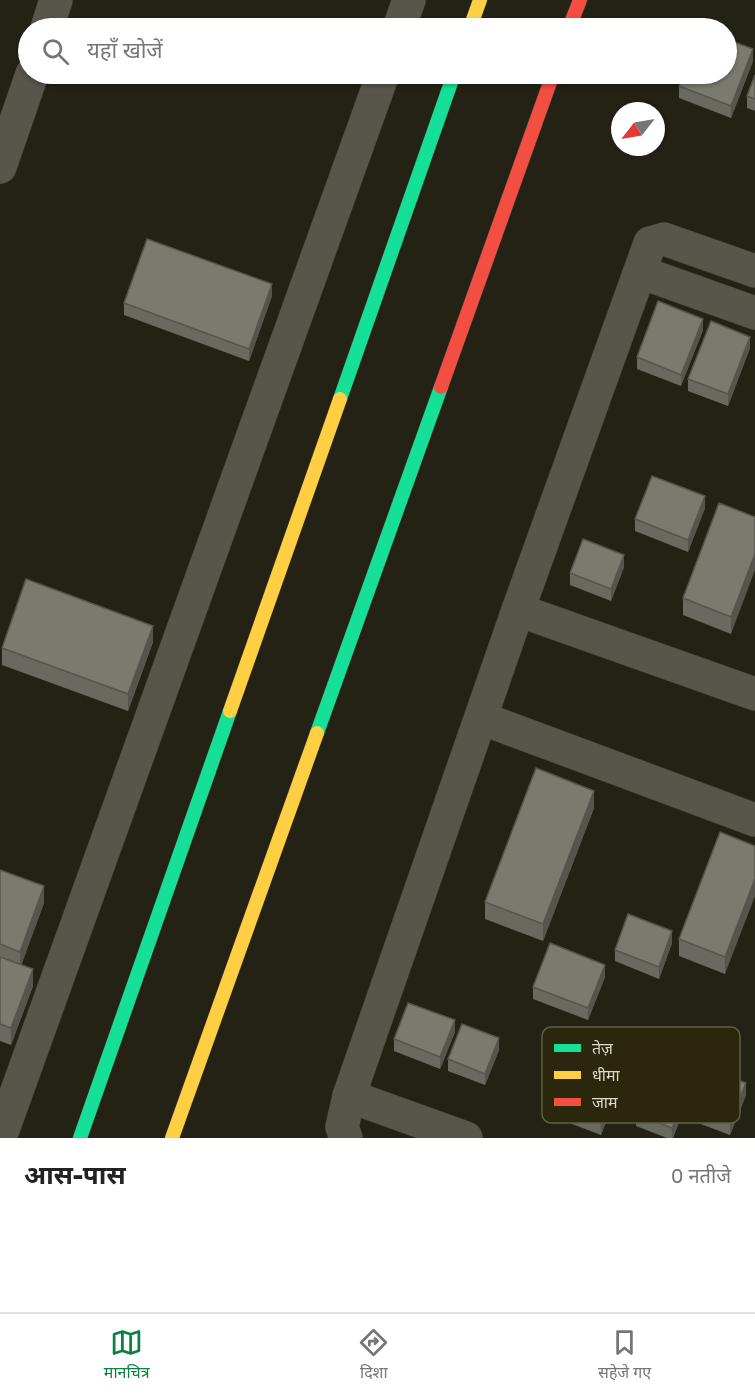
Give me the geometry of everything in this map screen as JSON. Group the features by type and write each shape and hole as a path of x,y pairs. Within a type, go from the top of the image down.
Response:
{"street":[{"path":"50,18 56,0"},
{"path":"403,18 409,0"},
{"path":"474,18 480,0"},
{"path":"573,18 580,0"},
{"path":"0,168 29,84"},
{"path":"0,1138 379,84"},
{"path":"80,1138 450,84"},
{"path":"172,1138 549,84"},
{"path":"346,1138 342,1127 349,1096 518,610 650,243 664,239 755,272"},
{"path":"640,272 755,313"},
{"path":"518,610 755,694"},
{"path":"481,718 755,820"},
{"path":"349,1096 466,1138"}],"building":[{"path":"737,43 753,49 731,106 679,86 680,84 737,84"},
{"path":"755,75 755,99 747,96"},
{"path":"147,239 272,284 249,349 124,303"},
{"path":"658,301 703,319 681,375 637,357"},
{"path":"711,321 750,337 728,394 688,379"},
{"path":"652,476 705,496 688,540 635,519"},
{"path":"719,503 755,517 755,554 731,617 683,598"},
{"path":"583,539 624,555 611,589 570,573"},
{"path":"26,579 153,626 128,694 2,648"},
{"path":"536,768 594,791 543,924 485,902"},
{"path":"720,832 755,846 755,879 725,957 679,939"},
{"path":"0,870 44,886 20,952 0,944"},
{"path":"628,914 672,931 659,967 615,950"},
{"path":"550,943 605,965 588,1008 533,987"},
{"path":"0,957 33,969 11,1028 0,1024"},
{"path":"408,1003 455,1020 440,1057 394,1039"},
{"path":"462,1024 499,1038 485,1074 448,1059"},
{"path":"740,1081 746,1083 740,1098"},
{"path":"659,1123 674,1123 672,1128"}],"traffic: fast":[{"path":"340,399 450,84"},
{"path":"317,733 441,387"},
{"path":"80,1138 230,711"}],"traffic: slow":[{"path":"474,18 480,0"},
{"path":"230,711 340,399"},
{"path":"172,1138 317,733"}],"traffic: jam":[{"path":"573,18 580,0"},
{"path":"441,387 549,84"}]}
